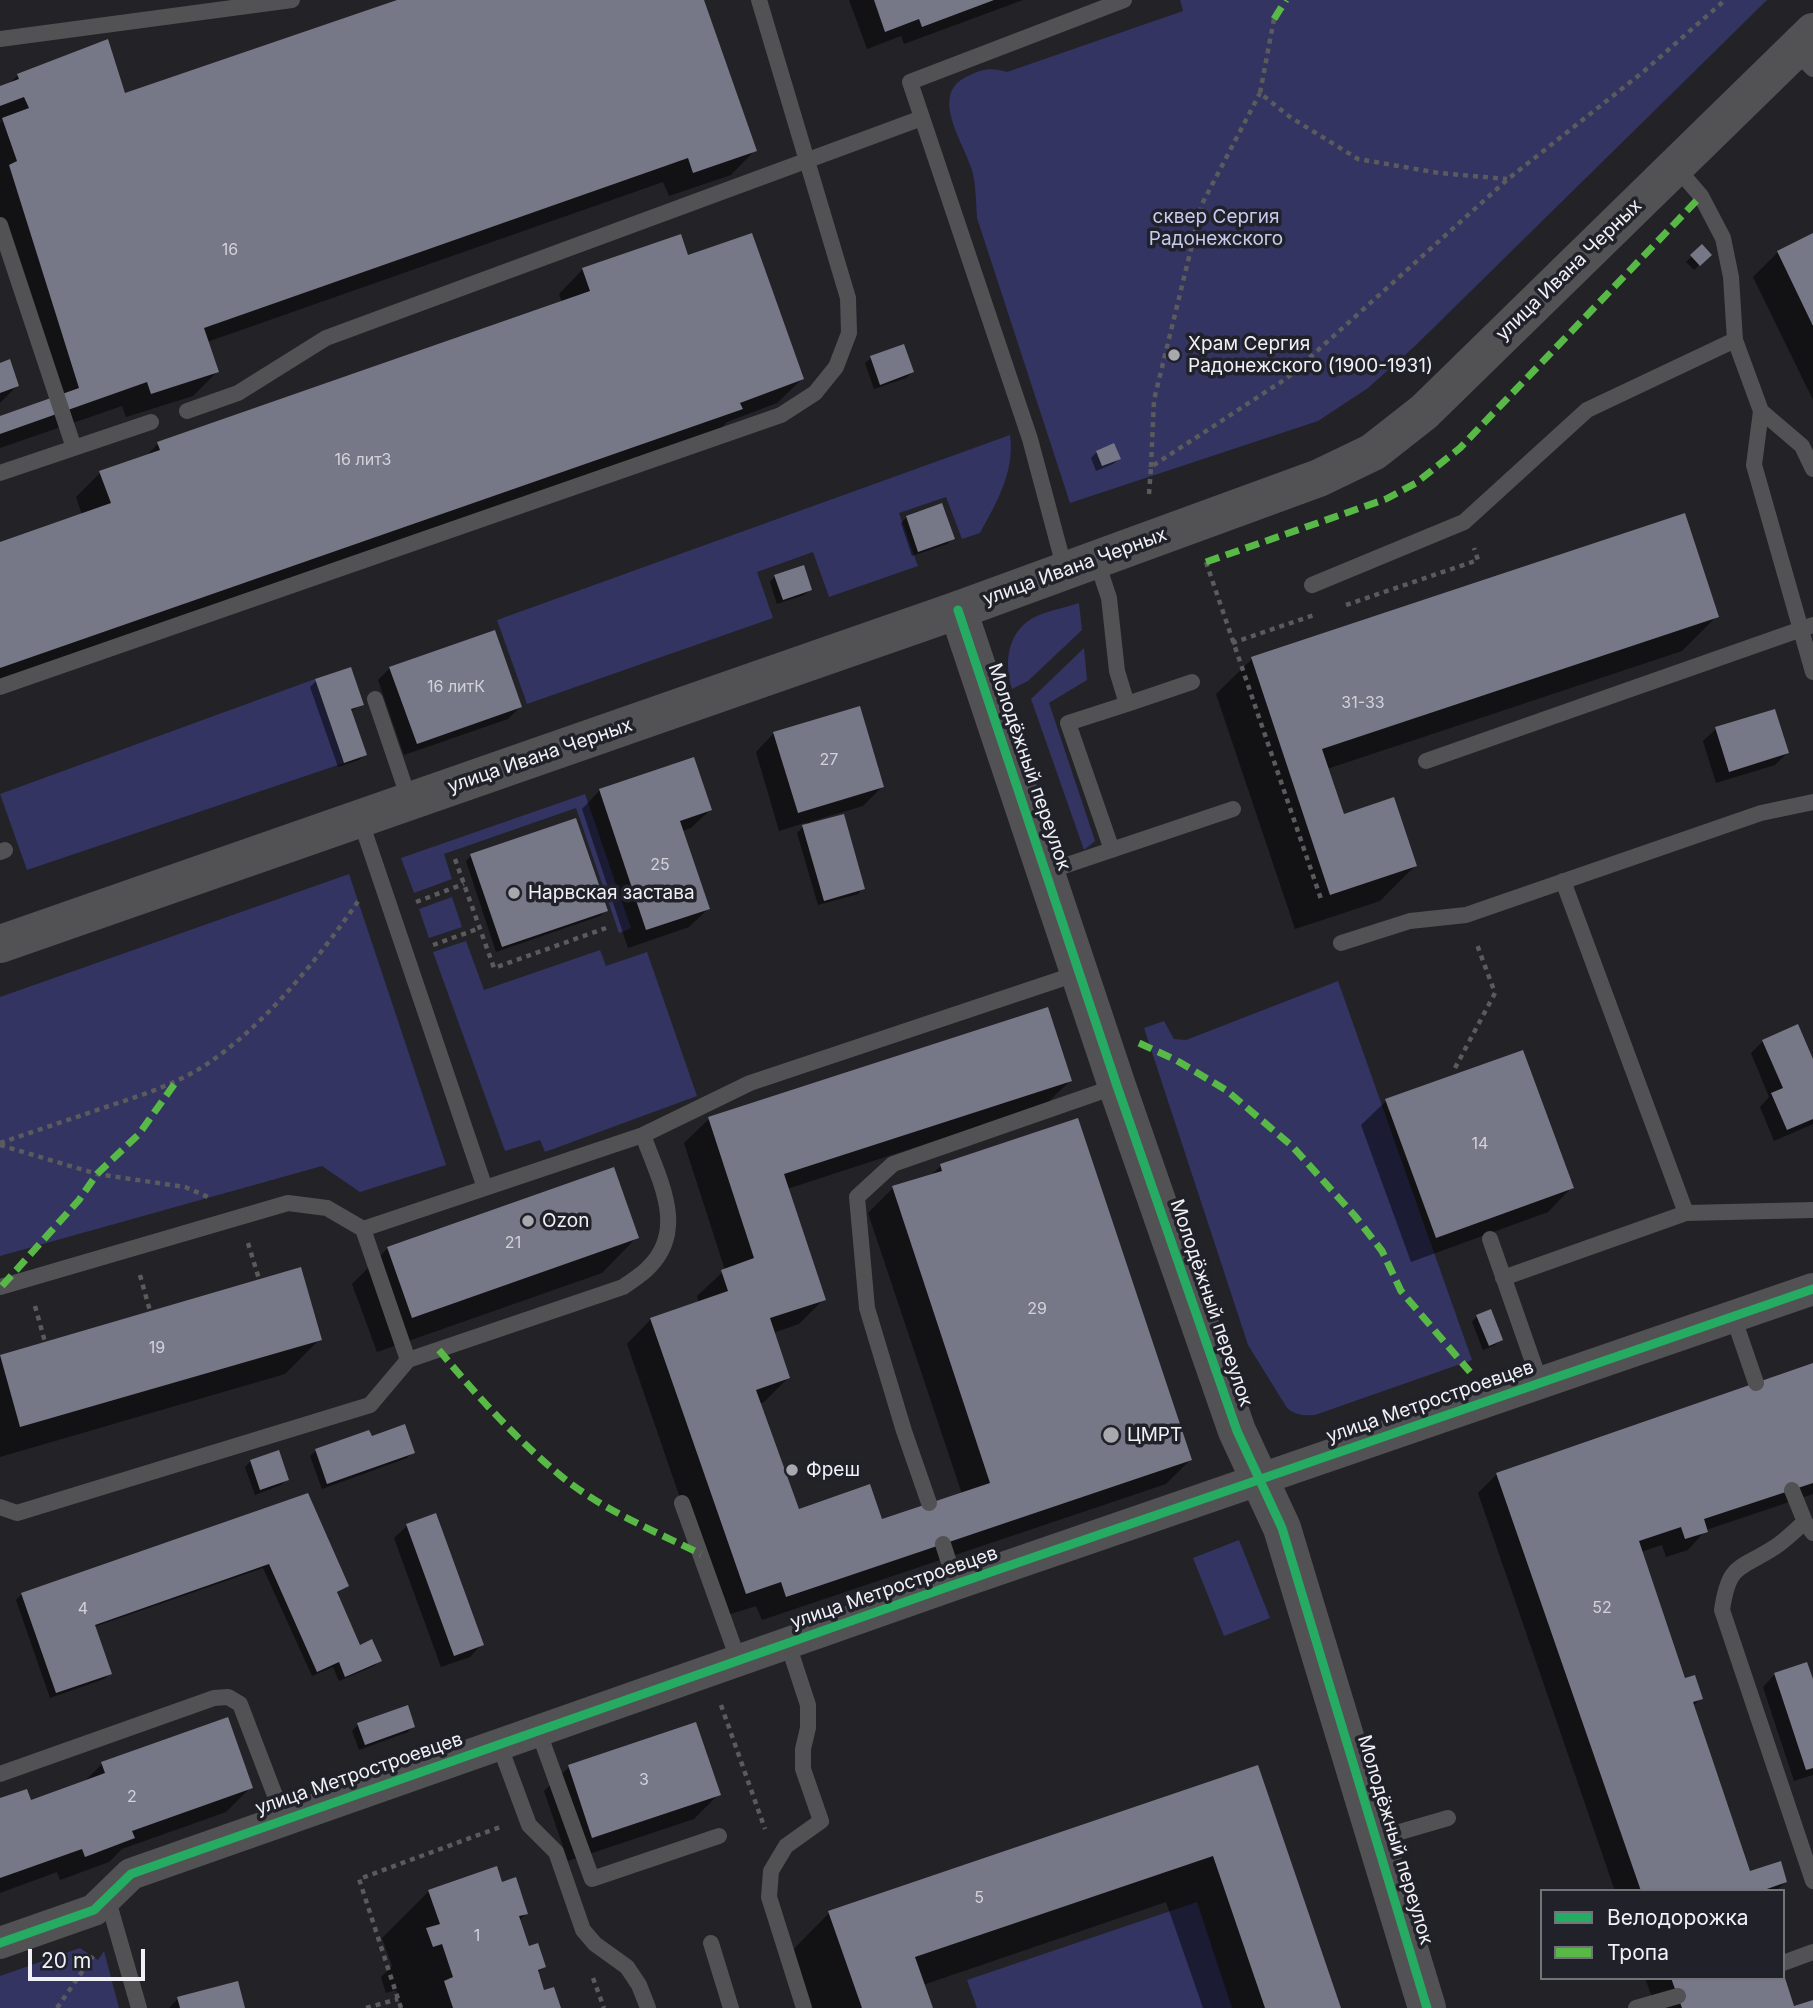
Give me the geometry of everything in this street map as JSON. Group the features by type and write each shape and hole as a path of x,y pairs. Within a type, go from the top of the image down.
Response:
{"main road":[{"name":"улица Ивана Черных","path":"0,944 958,610 1319,478 1373,452 1424,412 1676,167 1807,50"}],"street":[{"name":"Молодёжный переулок","path":"958,610 1117,1086 1237,1431 1282,1528 1427,2008"},
{"name":"улица Метростроевцев","path":"0,1943 94,1910 131,1874 956,1584 1813,1289"}],"lane":[{"path":"0,39 292,0"},
{"path":"0,687 781,415 815,393 836,366 849,333 848,298 759,0"},
{"path":"1124,0 910,82 1030,439 1081,565 1109,598 1117,671 1127,704"},
{"path":"187,411 237,393 326,338 922,118"},
{"path":"1676,167 1701,196 1723,238 1731,277 1735,340 1761,411 1754,465 1807,628 1813,672"},
{"path":"0,225 74,448"},
{"path":"1311,585 1464,522 1587,410 1735,340"},
{"path":"1761,411 1802,446 1813,469"},
{"path":"0,473 151,422"},
{"path":"1426,761 1807,628"},
{"path":"1112,850 1069,723 1192,682"},
{"path":"375,699 410,802"},
{"path":"1341,943 1410,921 1466,915 1761,813 1813,803"},
{"path":"1046,872 1233,809"},
{"path":"360,819 485,1188"},
{"path":"1563,881 1686,1213"},
{"path":"363,1229 643,1135 750,1083 1079,973"},
{"path":"929,1503 867,1308 857,1197 893,1164 1117,1086"},
{"path":"0,1507 17,1513 370,1405 408,1360 623,1287 649,1267 667,1242 669,1207 643,1135"},
{"path":"0,1287 288,1203 327,1208 363,1229 408,1360"},
{"path":"1503,1278 1686,1213 1813,1210"},
{"path":"1490,1239 1540,1382"},
{"path":"1733,1316 1755,1383"},
{"path":"1792,1490 1809,1527 1740,1566 1726,1585 1722,1610 1813,1881"},
{"path":"682,1503 739,1661"},
{"path":"943,1544 956,1584"},
{"path":"788,1644 808,1705 803,1769 821,1821 786,1846 771,1871 769,1897 804,2008"},
{"path":"0,1774 214,1698 228,1697 240,1704 284,1819"},
{"path":"538,1730 592,1879 719,1836"},
{"path":"499,1744 529,1825 556,1852 583,1930 595,1944 627,1966 639,1985 648,2008"},
{"path":"1376,1839 1448,1818"},
{"path":"107,1897 139,2008"},
{"path":"711,1943 731,2008"},
{"path":"1785,1962 1813,1952"},
{"path":"1636,2008 1678,1996"}],"path":[{"path":"1151,467 1287,378 1508,179 1643,72 1725,0"},
{"path":"1149,494 1154,400 1202,204 1260,93 1274,19"},
{"path":"1260,93 1290,117 1357,159 1439,173 1508,179"},
{"path":"1206,562 1321,899"},
{"path":"0,1144 150,1092 203,1066 247,1032 316,958 365,891 373,858"},
{"path":"455,859 494,968 606,928"},
{"path":"410,904 464,884"},
{"path":"1455,1068 1494,993 1466,915"},
{"path":"425,947 480,928"},
{"path":"0,1144 97,1174 185,1187 209,1198 240,1217 259,1279"},
{"path":"132,1249 150,1311"},
{"path":"28,1279 45,1342"},
{"path":"719,1701 768,1836 786,1846"},
{"path":"401,2008 359,1879 503,1825"},
{"path":"57,2008 93,1956"},
{"path":"366,2008 398,1999"}],"green space":[{"name":"сквер Сергия Радонежского","path":"1180,0 1767,0 1415,346 1368,388 1318,421 1070,503 977,218 973,176 952,120 950,95 955,85 977,72 991,69 1007,72 1183,11"},
{"path":"1010,435 1007,474 980,533 962,539 946,497 899,513 918,566 829,597 813,552 757,572 773,618 527,704 497,620"},
{"path":"1079,603 1082,630 1028,681 1012,689 1008,670 1009,650 1023,625 1036,616"},
{"path":"1084,648 1087,680 1049,703 1095,841 1084,850 1031,699"},
{"path":"315,679 344,763 27,870 0,794"},
{"path":"585,794 631,928 619,933 576,808 444,854 452,879 414,893 401,858"},
{"path":"349,874 446,1165 360,1192 322,1166 0,1256 0,997"},
{"path":"452,897 462,927 429,938 419,909"},
{"path":"466,941 484,990 600,950 606,966 647,952 697,1096 545,1152 540,1140 505,1151 433,952"},
{"path":"1338,981 1472,1360 1315,1415 1303,1415 1287,1408 1248,1345 1144,1028 1164,1021 1174,1039 1186,1040"},
{"path":"1239,1540 1270,1618 1224,1636 1193,1558"},
{"path":"1197,1902 1232,2008 977,2008 967,1980"},
{"path":"80,1948 98,1960 104,1951 119,2008 0,2008 0,1976"}],"building":[{"path":"397,0 704,0 757,151 693,173 688,158 204,328 219,372 151,394 147,382 0,434 0,416 79,388 9,165 17,161 2,118 29,108 24,97 0,106 0,86 19,79 17,74 108,39 125,93"},
{"path":"874,0 994,0 922,27 919,19 885,32"},
{"path":"752,233 804,379 740,403 743,409 0,668 0,542 111,503 99,471 160,450 157,442 590,291 582,268 681,234 688,255"},
{"path":"1813,233 1813,326 1777,251"},
{"path":"1702,244 1712,255 1700,266 1690,255"},
{"path":"904,344 914,372 880,385 870,356"},
{"path":"10,359 19,386 0,393 0,363"},
{"path":"1114,443 1121,459 1102,466 1096,451"},
{"path":"942,503 955,539 918,552 906,516"},
{"path":"1685,513 1719,617 1322,749 1344,814 1394,797 1417,866 1330,895 1251,657"},
{"path":"804,565 812,590 783,600 774,575"},
{"path":"495,630 522,707 417,744 389,667"},
{"path":"351,667 364,705 351,709 367,755 344,763 315,679"},
{"path":"860,706 884,787 798,813 773,732"},
{"path":"1775,709 1789,753 1729,772 1715,727"},
{"path":"694,757 712,810 680,821 710,909 646,930 599,789"},
{"path":"844,814 865,889 824,901 802,825"},
{"path":"576,818 608,911 502,947 470,854"},
{"path":"1048,1007 1072,1081 784,1174 826,1300 770,1318 790,1378 756,1390 799,1509 870,1484 882,1519 990,1483 892,1186 942,1171 940,1164 1078,1118 1192,1460 786,1597 781,1582 746,1594 650,1318 728,1291 721,1270 754,1258 708,1117"},
{"path":"1798,1024 1813,1059 1813,1119 1787,1130 1771,1093 1783,1088 1762,1040"},
{"path":"1523,1050 1574,1188 1436,1238 1385,1099"},
{"path":"614,1167 639,1238 412,1318 387,1247"},
{"path":"301,1267 322,1340 20,1427 0,1355"},
{"path":"1491,1309 1503,1340 1489,1346 1476,1315"},
{"path":"1813,1363 1813,1483 1704,1519 1708,1532 1685,1539 1681,1527 1639,1541 1685,1678 1695,1675 1703,1699 1693,1702 1750,1871 1781,1861 1787,1882 1767,1889 1640,1889 1496,1473"},
{"path":"405,1424 415,1453 327,1484 315,1449 369,1430 372,1436"},
{"path":"279,1450 289,1480 260,1490 250,1460"},
{"path":"308,1493 349,1586 337,1592 360,1645 372,1639 382,1661 345,1677 339,1662 317,1672 269,1564 95,1625 112,1674 56,1693 21,1593"},
{"path":"436,1513 484,1645 454,1656 406,1524"},
{"path":"1807,1662 1813,1679 1813,1768 1806,1770 1774,1673"},
{"path":"408,1705 415,1727 365,1745 357,1723"},
{"path":"228,1717 253,1788 132,1831 135,1838 85,1857 82,1849 0,1878 0,1798 27,1789 31,1800 105,1773 101,1762"},
{"path":"696,1722 721,1795 592,1838 568,1765"},
{"path":"1258,1765 1341,2008 1265,2008 1213,1856 915,1957 933,2008 862,2008 828,1911"},
{"path":"497,1866 502,1882 516,1877 528,1914 519,1916 529,1946 538,1943 546,1967 538,1970 544,1990 554,1987 561,2008 453,2008 444,1981 453,1977 442,1944 433,1947 426,1928 440,1924 428,1890"},
{"path":"1785,1978 1794,2006 1813,2000 1813,2008 1682,2008 1672,1980"},
{"path":"238,1981 245,2008 180,2008 177,1997"}],"marked path":[{"path":"1274,19 1286,0"},
{"path":"1206,562 1386,499 1416,483 1460,448 1701,196"},
{"path":"1139,1043 1176,1060 1226,1090 1292,1146 1355,1216 1382,1251 1401,1291 1470,1372"},
{"path":"2,1286 79,1200 97,1174 139,1134 178,1079"},
{"path":"439,1350 497,1416 561,1476 610,1509 701,1554"}],"cycle path":[{"path":"958,610 1117,1086 1237,1431 1282,1528 1427,2008"},
{"path":"0,1943 94,1910 131,1874 956,1584 1813,1289"}],"place":[{"name":"Храм Сергия Радонежского (1900-1931)","path":"1174,355"},
{"name":"Нарвская застава","path":"514,893"},
{"name":"Ozon","path":"528,1221"},
{"name":"ЦМРТ","path":"1111,1435"},
{"name":"Фреш","path":"792,1470"}]}
